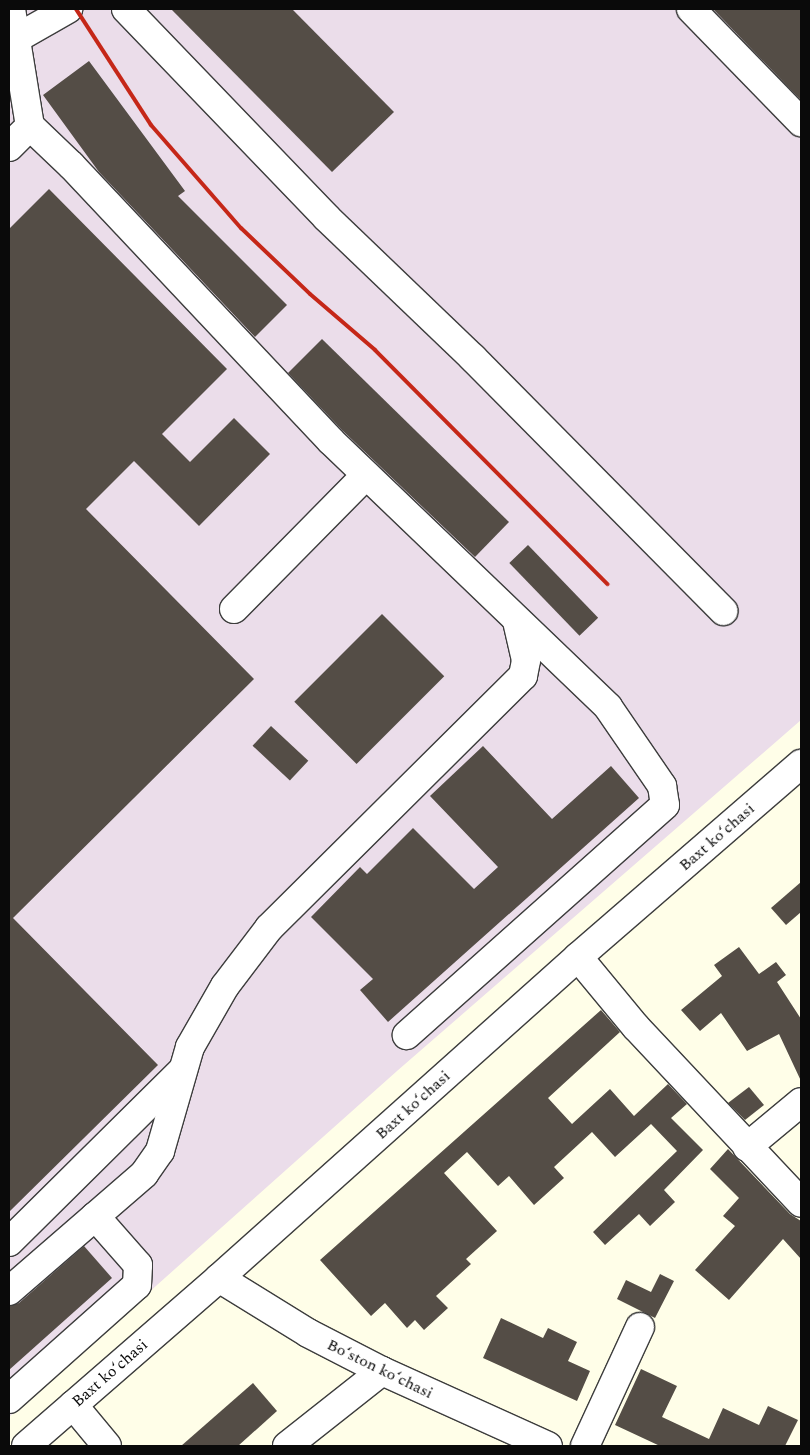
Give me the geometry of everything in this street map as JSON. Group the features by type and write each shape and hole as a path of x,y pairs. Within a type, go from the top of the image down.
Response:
{"street":[{"path":"12,9 30,126 71,165 366,475 608,707 662,786 665,805 406,1035"},
{"path":"17,38 68,9"},
{"path":"126,9 327,218 473,358 724,611"},
{"path":"691,9 801,122"},
{"path":"9,147 30,126"},
{"path":"234,609 366,475"},
{"path":"9,1291 144,1174 160,1152 190,1047 225,986 269,928 522,676 526,660 518,621"},
{"name":"Baxt koʻchasi","path":"26,1446 219,1278 578,957 801,764"},
{"path":"578,957 636,1027 801,1203"},
{"path":"9,1242 183,1070"},
{"path":"747,1147 801,1102"},
{"path":"9,1399 137,1285 138,1265 95,1216"},
{"name":"Boʻston koʻchasi","path":"219,1278 308,1333 382,1371 548,1446"},
{"path":"585,1446 640,1327"},
{"path":"286,1446 382,1371"},
{"path":"73,1405 108,1446"}],"shaded area":[{"path":"9,9 801,9 801,720 397,1071 9,1417"}],"building":[{"path":"171,9 292,9 394,112 332,172"},
{"path":"713,9 801,9 801,100 794,93"},
{"path":"89,61 185,191 178,196 287,305 255,337 99,172 43,95"},
{"path":"49,189 227,369 162,434 190,462 234,418 270,454 199,526 134,461 86,509 254,679 13,918 158,1065 9,1212 9,229"},
{"path":"322,339 509,522 475,557 342,430 288,373"},
{"path":"528,545 598,618 579,636 509,563"},
{"path":"382,614 444,676 357,764 294,702"},
{"path":"271,726 308,761 290,781 253,746"},
{"path":"483,746 552,819 611,766 639,798 388,1022 360,990 373,979 311,917 360,867 367,874 413,828 474,889 498,867 430,796"},
{"path":"801,882 801,912 786,925 771,908"},
{"path":"739,947 759,974 776,962 786,975 777,982 801,1019 801,1081 779,1034 747,1051 721,1013 700,1031 681,1010 722,976 714,965"},
{"path":"601,1010 620,1032 548,1098 572,1124 610,1089 634,1116 668,1084 687,1104 671,1118 703,1150 664,1190 675,1202 650,1226 639,1214 605,1245 593,1232 677,1151 651,1124 615,1157 592,1132 554,1167 564,1178 534,1205 509,1176 498,1186 467,1152 444,1173 497,1231 466,1259 471,1264 436,1296 448,1308 424,1330 415,1320 407,1328 385,1303 371,1316 320,1260"},
{"path":"749,1087 764,1105 745,1120 728,1103"},
{"path":"728,1149 790,1214 801,1221 801,1259 783,1239 729,1300 695,1270 735,1226 723,1216 739,1198 710,1169"},
{"path":"84,1246 112,1278 9,1370 9,1306 19,1303"},
{"path":"660,1274 674,1281 655,1318 617,1299 626,1280 651,1292"},
{"path":"501,1318 543,1338 548,1328 577,1342 568,1361 590,1371 577,1401 483,1358"},
{"path":"641,1369 677,1386 662,1417 709,1439 723,1408 759,1425 768,1406 798,1420 785,1446 660,1446 615,1425"},
{"path":"253,1383 277,1411 238,1446 181,1446"}],"railway":[{"path":"76,9 151,125 241,228 310,294 375,350 607,584"}]}
